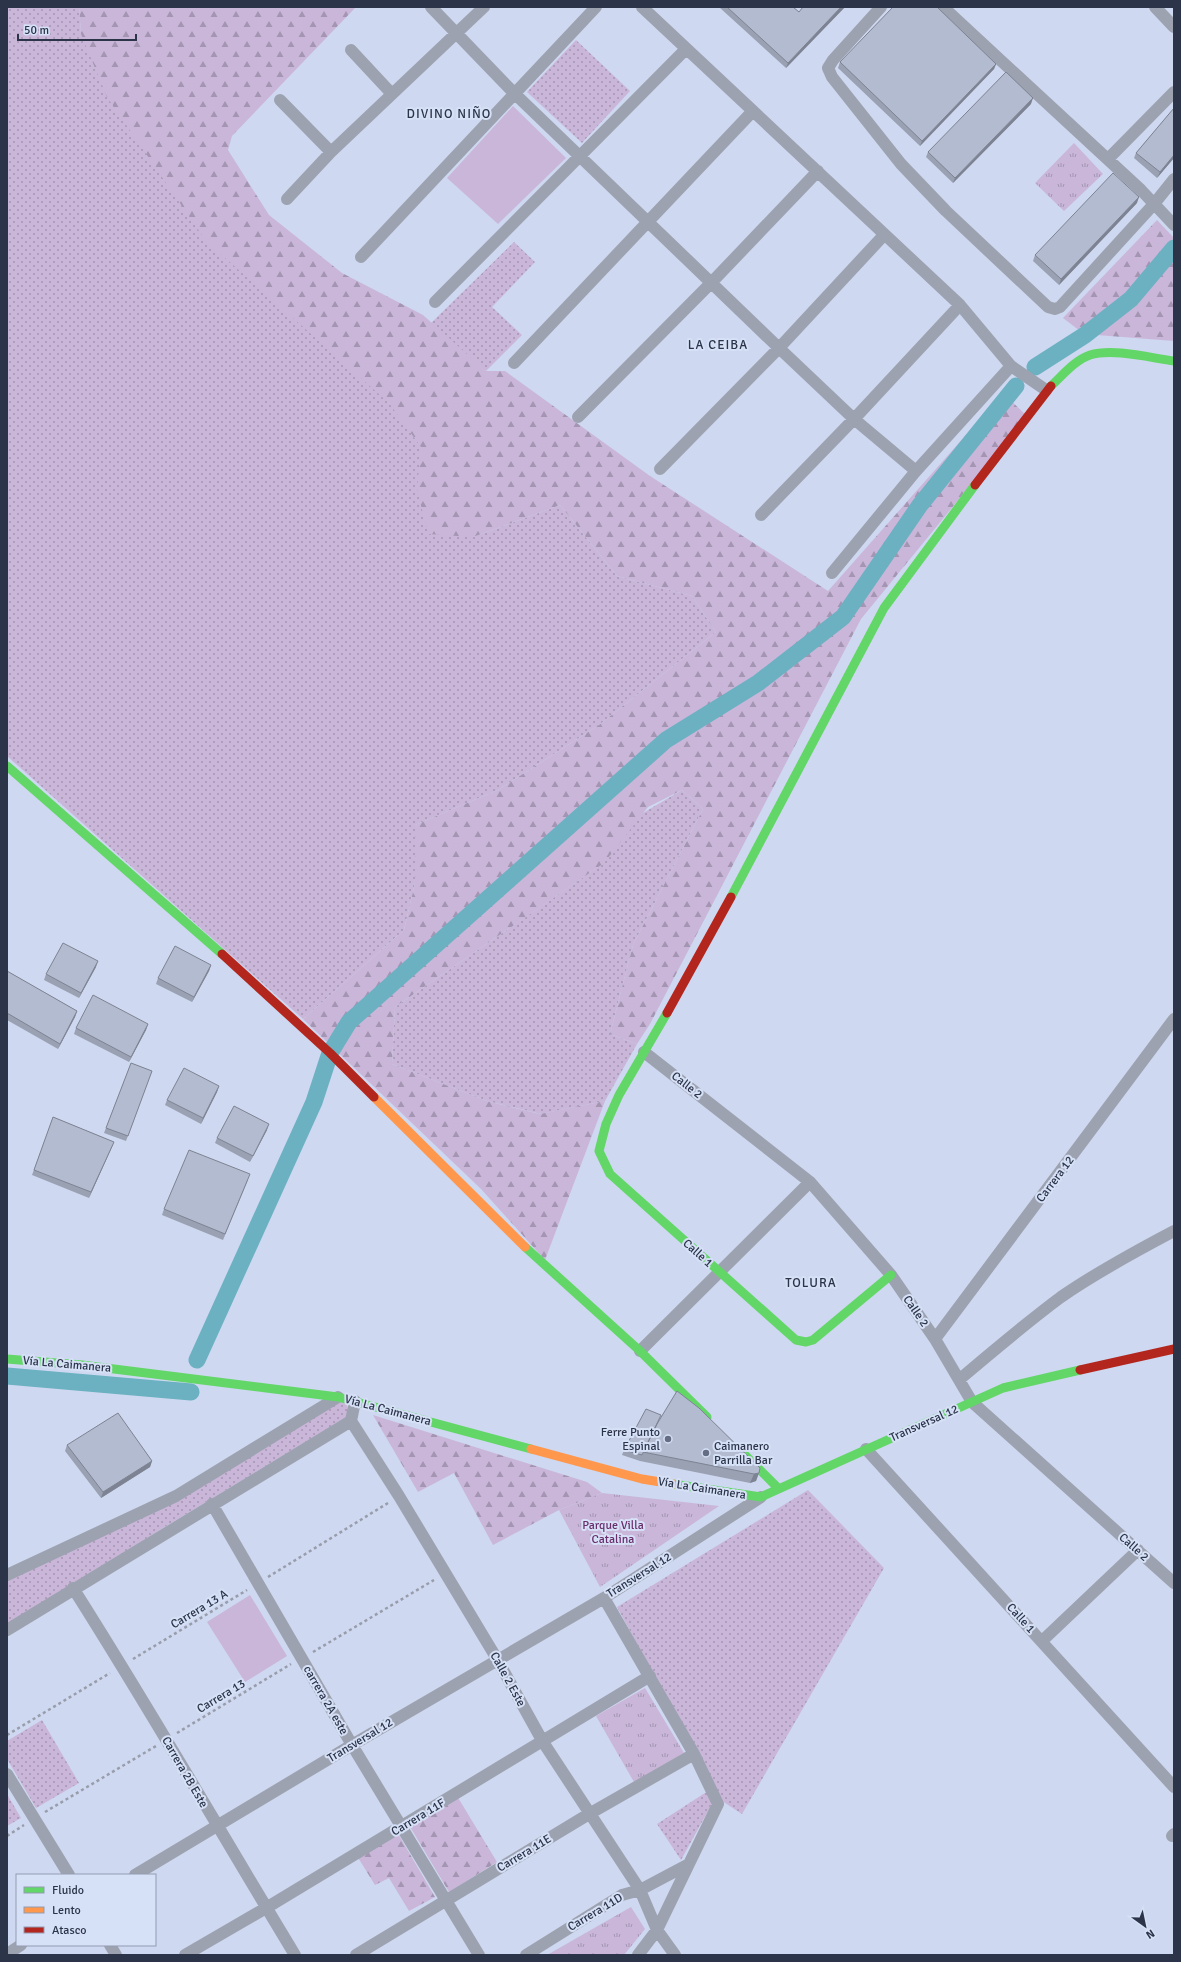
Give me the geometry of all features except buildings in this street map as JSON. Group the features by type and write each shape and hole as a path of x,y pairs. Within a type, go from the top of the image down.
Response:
{"street":[{"path":"431,7 514,93 711,283 854,419 916,471"},
{"path":"287,199 331,152 484,7"},
{"path":"361,257 596,7"},
{"path":"642,7 752,112 818,171 884,235 960,305 1011,366 1046,390"},
{"path":"881,7 833,60 828,68 832,77 901,164 946,211 1048,306 1055,309 1060,307 1154,204 1174,179"},
{"path":"943,7 1108,159 1174,225"},
{"path":"1155,7 1174,27"},
{"path":"435,302 686,49"},
{"path":"351,50 392,94"},
{"path":"1108,159 1174,92"},
{"path":"280,100 331,152"},
{"path":"514,363 752,112"},
{"path":"578,417 711,283 818,171"},
{"path":"660,469 779,348 884,235"},
{"path":"761,515 854,419 960,305"},
{"path":"644,1052 689,976 884,608 1046,390 1090,355 1107,353 1174,361"},
{"path":"832,573 916,471 1011,366"},
{"path":"7,766 196,930 330,1053 545,1266 640,1351 711,1421"},
{"name":"Carrera 12","path":"936,1339 1174,1019"},
{"name":"Calle 1","path":"644,1052 619,1095 606,1124 599,1151 610,1174 718,1272 796,1340 806,1342 813,1340 891,1275"},
{"name":"Calle 2","path":"644,1052 810,1182 891,1275 936,1339 972,1402 1174,1583"},
{"path":"640,1351 810,1182"},
{"path":"960,1379 1009,1336 1062,1296 1118,1260 1174,1231"},
{"name":"Transversal 12","path":"137,1874 497,1659 604,1598 761,1497 778,1488 1003,1388 1174,1349"},
{"name":"Vía La Caimanera","path":"7,1359 82,1365 338,1397 642,1479 761,1497"},
{"path":"7,1575 176,1496 338,1397"},
{"path":"7,1630 73,1588 351,1420 355,1401"},
{"name":"Calle 2 Este","path":"351,1420 399,1496 497,1659 543,1742 640,1890 657,1930 675,1955"},
{"path":"738,1448 778,1488"},
{"name":"Calle 1","path":"866,1449 1174,1787"},
{"name":"carrera 2A este","path":"212,1504 352,1745 479,1955"},
{"path":"1042,1641 1138,1550"},
{"name":"Carrera 2B Este","path":"73,1588 123,1665 216,1826 295,1955"},
{"path":"604,1598 694,1754 718,1806 657,1930 638,1955"},
{"name":"Carrera 11F","path":"185,1955 543,1742 650,1676"},
{"name":"Carrera 11E","path":"356,1955 589,1814 694,1754"},
{"path":"7,1774 68,1874"},
{"name":"Carrera 11D","path":"526,1955 622,1895 640,1890 689,1864"},
{"path":"7,1954 19,1946"},
{"path":"111,1946 116,1955"}],"path":[{"name":"Carrera 13 A","path":"7,1735 259,1583 399,1496"},
{"name":"Carrera 13","path":"7,1836 302,1658 445,1574"}],"green space":[{"path":"7,7 79,7 81,34 389,403 439,454 473,537 560,505 617,576 692,596 716,632 599,725 498,790 415,825 415,883 404,930 303,1019 7,756"},
{"path":"79,7 356,7 232,136 228,150 269,215 342,273 423,315 486,371 505,371 650,476 828,591 1003,393 1027,416 861,619 650,1024 637,1044 610,1034 633,945 703,809 682,790 648,807 604,863 395,1007 392,1064 487,1101 540,1114 605,1101 545,1260 481,1189 303,1019 404,930 415,883 415,825 498,790 599,725 716,632 692,596 617,576 560,505 473,537 428,534 417,489 421,447 389,403 206,241 107,97 81,34"},
{"path":"576,40 630,91 582,143 527,92"},
{"path":"513,106 566,158 498,224 447,178"},
{"path":"1074,143 1103,174 1064,211 1035,183"},
{"path":"1157,220 1174,238 1174,341 1084,334 1063,318"},
{"path":"514,242 535,262 492,307 522,335 486,371 427,327"},
{"path":"682,790 703,809 633,945 610,1034 637,1044 605,1101 541,1114 487,1101 392,1064 395,1007 598,867 643,813"},
{"path":"338,1400 347,1402 347,1417 163,1528 7,1627 7,1578 80,1547"},
{"path":"373,1415 587,1482 602,1493 559,1510 493,1545 454,1473 418,1492"},
{"path":"808,1490 884,1568 742,1814 722,1801 617,1607"},
{"name":"Parque Villa Catalina","path":"602,1493 719,1506 600,1587 559,1510"},
{"path":"250,1595 287,1656 245,1682 207,1622"},
{"path":"645,1688 684,1753 634,1782 596,1716"},
{"path":"42,1720 79,1783 36,1808 7,1759 7,1741"},
{"path":"708,1791 713,1802 681,1860 657,1824"},
{"path":"7,1794 21,1818 7,1826"},
{"path":"457,1796 497,1862 449,1892 409,1825"},
{"path":"397,1832 435,1897 409,1911 389,1878 375,1885 357,1856"},
{"path":"631,1907 645,1929 624,1955 547,1955"}],"waterway":[{"path":"1035,367 1085,335 1131,299 1174,248"},
{"path":"197,1360 314,1102 330,1053 349,1022 666,740 758,683 843,617 920,505 1016,386"},
{"path":"7,1376 191,1392"}],"traffic: fast":[{"path":"1051,386 1074,364 1084,357 1099,353 1121,353 1174,361"},
{"path":"731,897 884,608 975,485"},
{"path":"7,766 222,954"},
{"path":"667,1013 619,1095 606,1124 599,1151 610,1174 796,1340 806,1342 813,1340 891,1275"},
{"path":"525,1247 640,1351 707,1417"},
{"path":"7,1359 82,1365 338,1397 531,1449"},
{"path":"673,1484 761,1497 1003,1388 1080,1370"},
{"path":"743,1453 778,1488"}],"traffic: slow":[{"path":"374,1097 525,1247"},
{"path":"531,1449 642,1479 673,1484"}],"traffic: jam":[{"path":"975,485 1051,386"},
{"path":"667,1013 731,897"},
{"path":"222,954 330,1053 374,1097"},
{"path":"1080,1370 1174,1349"}],"place":[{"name":"Ferre Punto Espinal","path":"668,1439"},
{"name":"Caimanero Parrilla Bar","path":"706,1453"}],"district":[{"name":"DIVINO NIÑO","path":"449,113"},
{"name":"LA CEIBA","path":"718,344"},
{"name":"TOLURA","path":"811,1282"}]}
